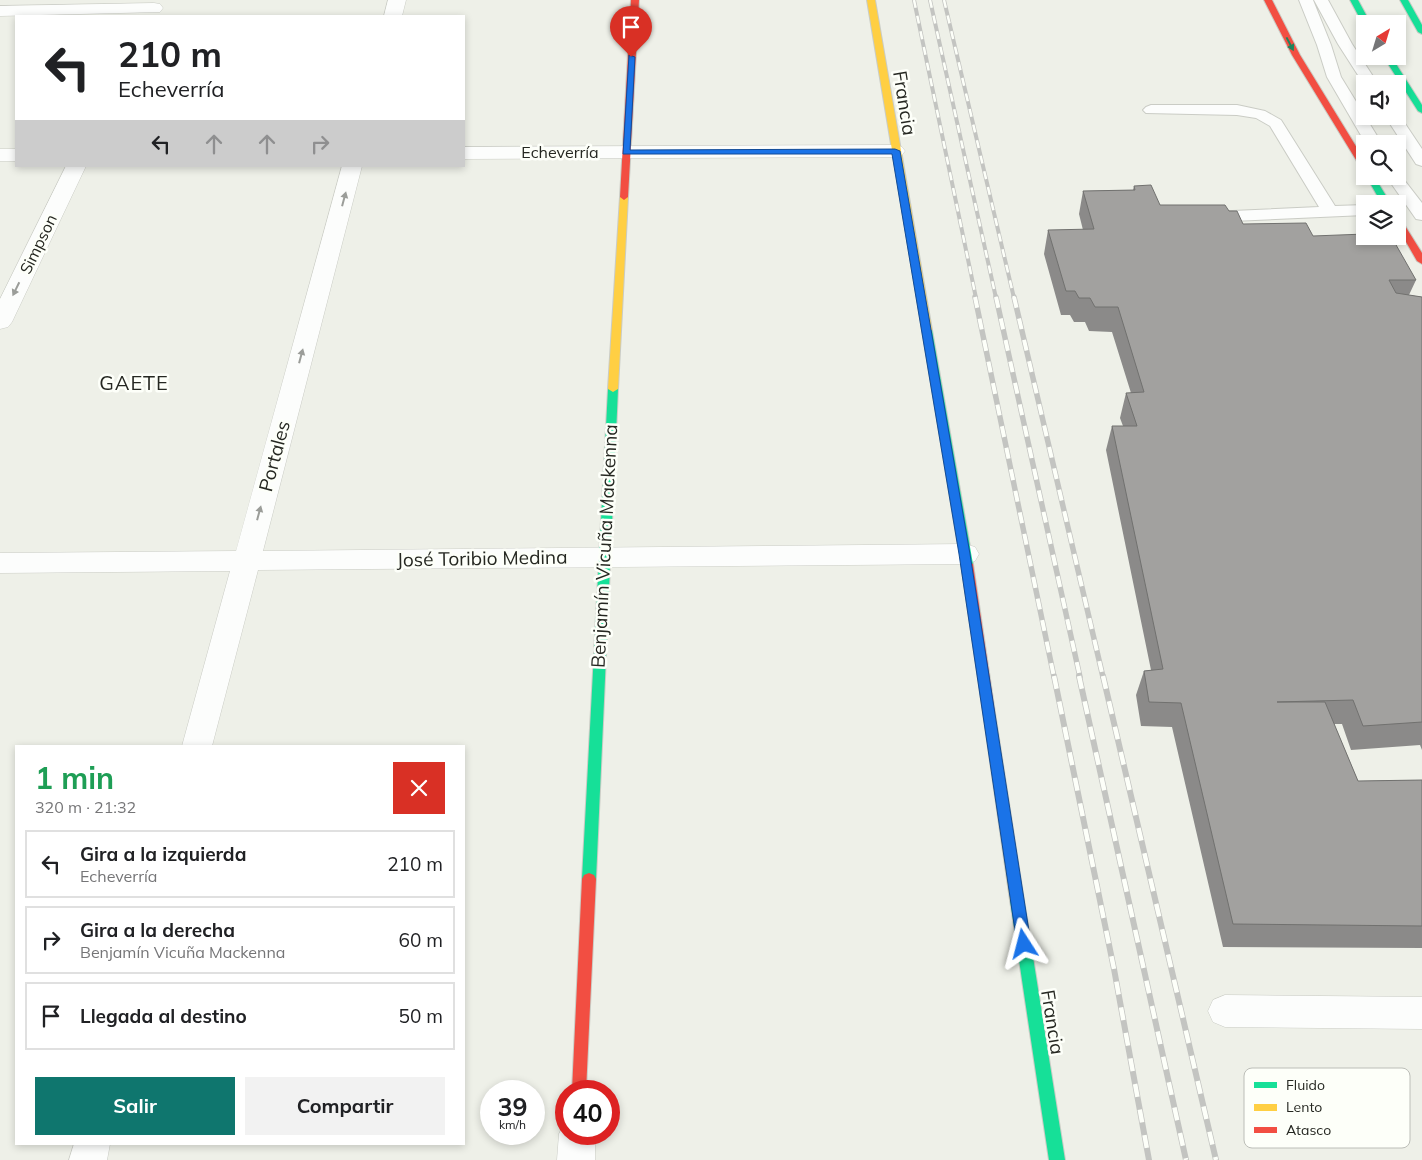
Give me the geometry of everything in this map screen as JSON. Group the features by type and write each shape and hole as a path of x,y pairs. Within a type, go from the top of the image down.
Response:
{"main road":[{"name":"Benjamín Vicuña Mackenna","path":"579,1080 603,557 635,0"},
{"name":"Francia","path":"871,0 895,151 965,554 1057,1160"},
{"path":"1268,0 1296,55 1356,153"},
{"path":"1354,0 1362,15"},
{"path":"1404,0 1422,32"},
{"path":"1393,65 1422,111"},
{"path":"1406,234 1422,261"}],"street":[{"path":"393,15 397,0"},
{"path":"0,10 154,8"},
{"name":"Echeverría","path":"465,153 895,151"},
{"path":"0,155 15,155"},
{"name":"Simpson","path":"0,322 76,167"},
{"name":"Portales","path":"197,745 352,167"},
{"name":"José Toribio Medina","path":"0,563 965,554"},
{"path":"1225,1010 1422,1013"},
{"path":"88,1160 92,1145"},
{"path":"576,1160 577,1145"}],"lane":[{"path":"1306,0 1319,30 1334,77 1369,135"},
{"path":"1321,0 1345,44 1365,75"},
{"path":"1150,110 1236,110 1260,114 1276,123 1330,212"},
{"path":"1399,125 1422,161"},
{"path":"1400,185 1422,215"},
{"path":"1208,217 1356,211"}],"building":[{"path":"1151,185 1160,205 1225,205 1229,211 1237,211 1243,224 1306,223 1313,236 1356,234 1356,245 1396,245 1416,280 1389,280 1396,293 1422,297 1422,722 1363,726 1353,700 1277,702 1325,702 1358,781 1422,780 1422,926 1233,924 1181,703 1149,702 1144,671 1163,669 1112,426 1137,426 1126,393 1144,392 1118,307 1095,307 1090,298 1079,298 1075,291 1066,291 1048,230 1094,229 1083,191 1135,190 1134,186"}],"railway":[{"path":"914,0 976,298"},
{"path":"930,0 996,298"},
{"path":"944,0 1014,298"},
{"path":"975,297 1054,677"},
{"path":"996,297 1080,677"},
{"path":"1014,297 1103,677"},
{"path":"1054,676 1114,969 1149,1160"},
{"path":"1079,676 1186,1160"},
{"path":"1103,676 1216,1160"}],"traffic: fast":[{"path":"1354,0 1362,15"},
{"path":"1404,0 1422,32"},
{"path":"1393,65 1422,111"},
{"path":"1375,185 1382,195"},
{"path":"927,330 967,564"},
{"path":"589,879 613,389"},
{"path":"1017,900 1057,1160"}],"traffic: slow":[{"path":"871,0 927,330"},
{"path":"613,389 624,197"},
{"path":"989,713 1017,900"}],"traffic: jam":[{"path":"624,197 635,0"},
{"path":"1268,0 1296,55 1356,153"},
{"path":"1406,234 1422,261"},
{"path":"967,564 989,713"},
{"path":"580,1080 589,879"}],"district":[{"name":"GAETE","path":"134,382"}],"route":[{"path":"631,57 626,152 895,151 965,554 1024,944"}]}
